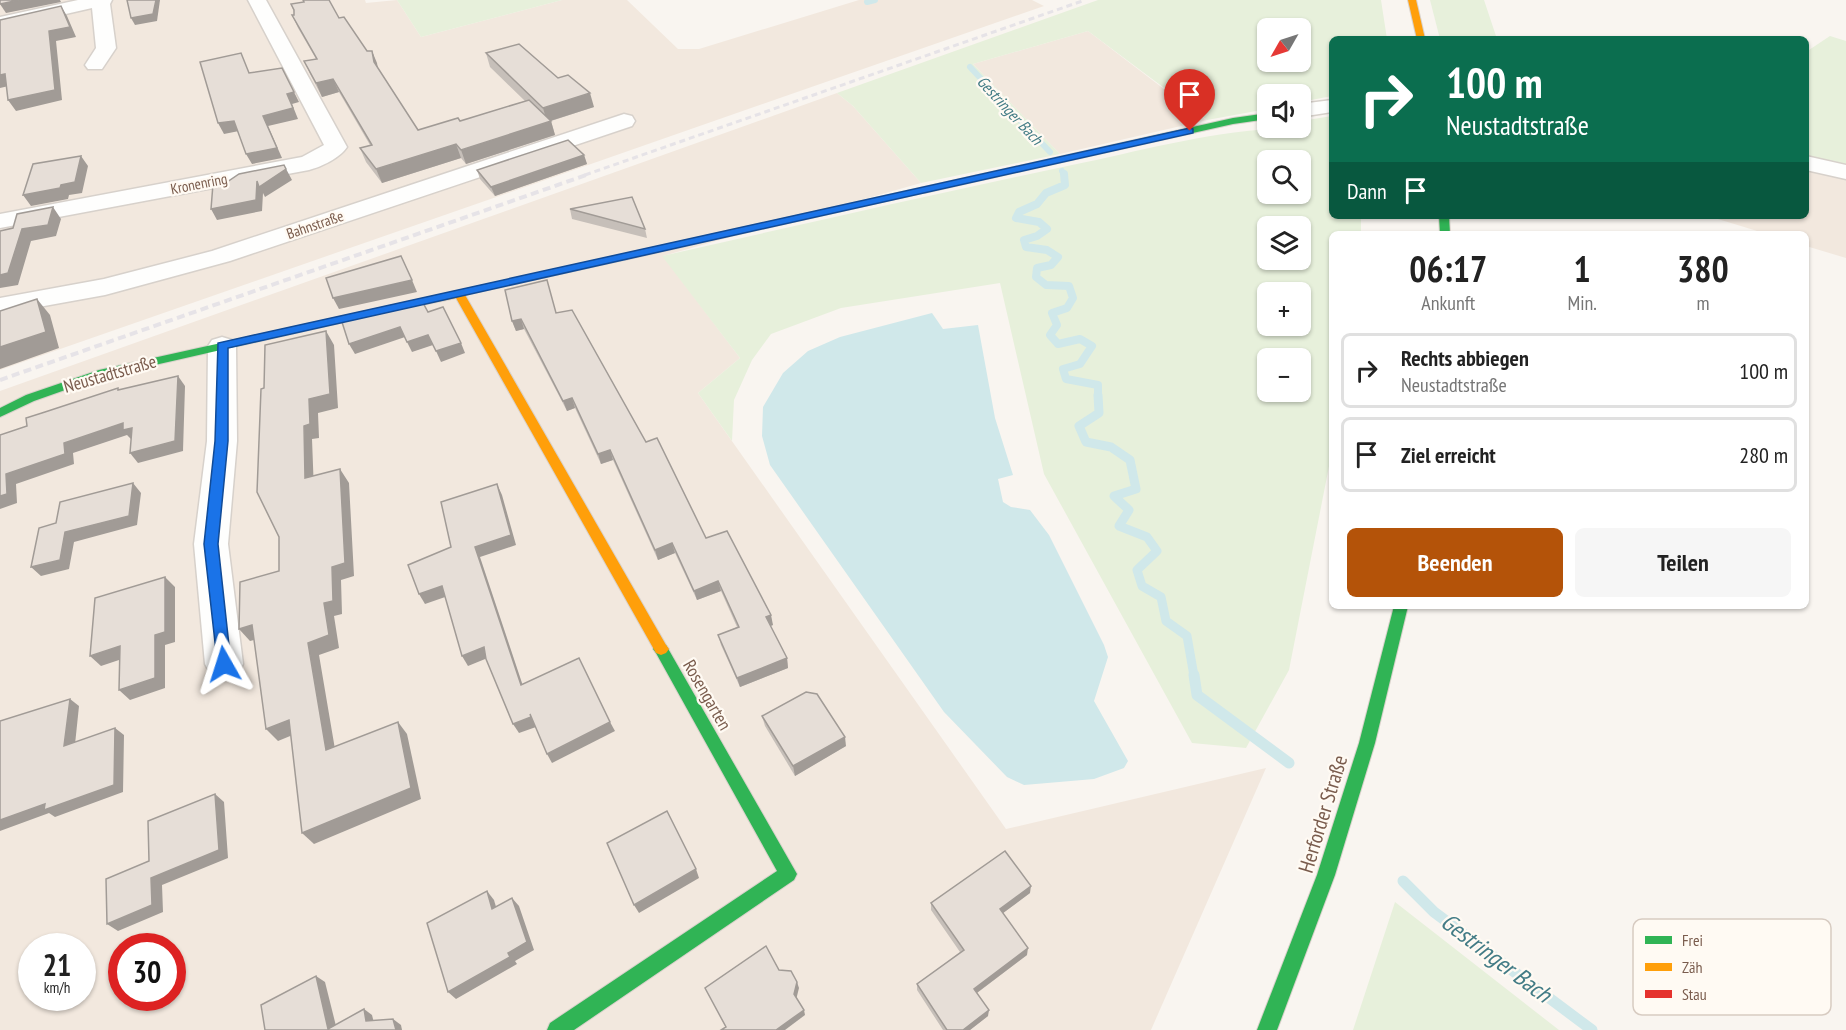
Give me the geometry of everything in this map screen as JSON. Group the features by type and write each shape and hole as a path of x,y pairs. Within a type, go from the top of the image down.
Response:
{"street":[{"path":"0,23 101,0 106,48 95,64"},
{"name":"Kronenring","path":"0,221 309,163 336,147 257,0"},
{"path":"1412,0 1420,36"},
{"path":"1311,109 1329,106"},
{"name":"Neustadtstraße","path":"0,412 30,398 99,374 458,292 1257,118"},
{"name":"Bahnstraße","path":"0,306 105,287 221,256 624,121"},
{"path":"1809,164 1846,172"},
{"name":"Rosengarten","path":"458,292 788,874 557,1030"},
{"path":"222,346 222,441 211,544 224,664"},
{"name":"Herforder Straße","path":"1267,1030 1326,875 1367,743 1400,609"}],"shaded area":[{"path":"0,0 365,0 366,3 397,0 421,37 562,0 627,0 678,49 699,49 859,0 1032,0 1044,6 0,370"},
{"path":"1088,31 1207,120 1060,154 973,64"},
{"path":"837,93 853,106 921,183 663,256 740,358 698,393 1006,829 1266,768 1151,1030 0,1030 0,391"},
{"path":"1809,169 1846,177 1846,258 1809,247 1809,231 1757,231 1718,219 1809,219"}],"green space":[{"path":"397,0 562,0 421,37"},
{"path":"1098,0 1381,0 1387,36 1329,36 1329,97 1311,100 1311,84 1257,84 1257,111 1207,120 1088,31 973,64 1060,154 921,183 853,106 837,93"},
{"path":"1430,0 1484,0 1496,36 1439,36"},
{"path":"1830,36 1846,41 1846,169 1809,160 1809,50"},
{"path":"1329,116 1329,219 1361,219 1361,231 1329,231 1329,466 1289,670 1246,748 1192,743 1044,474 1000,283 841,308 771,334 752,360 734,400 732,441 698,393 740,358 662,256 1185,140 1257,130 1257,138 1311,138 1311,119"},
{"path":"1395,902 1559,1030 1353,1030"}],"water":[{"path":"932,313 943,329 978,325 995,418 1013,475 998,479 1003,502 1011,507 1030,510 1049,535 1104,645 1108,657 1094,701 1128,761 1124,768 1094,779 1024,785 1007,777 944,712 770,465 762,436 763,407 783,373 808,351 840,337"}],"building":[{"path":"0,0 19,0 0,4"},
{"path":"127,0 156,0 153,14 131,18"},
{"path":"303,0 329,0 339,18 344,17 367,51 372,51 374,62 418,130 458,118 460,121 529,100 551,121 461,150 456,144 376,169 360,148 372,145 333,79 316,83 304,61 317,59 292,15 294,15 294,10 291,4 304,2"},
{"path":"61,6 70,27 49,31 55,90 8,100 5,74 0,75 0,20"},
{"path":"519,44 558,78 568,75 590,93 543,108 486,53"},
{"path":"241,53 249,73 282,68 294,92 287,94 293,108 263,116 277,148 246,154 234,121 218,123 200,62"},
{"path":"568,140 584,155 491,187 477,170"},
{"path":"81,156 75,182 61,185 60,188 23,195 33,164"},
{"path":"284,165 286,169 259,187 257,181 256,200 211,209 213,184 227,182 239,174"},
{"path":"632,197 645,229 570,209"},
{"path":"53,207 48,225 22,229 8,273 0,275 0,231 13,228 17,214"},
{"path":"401,256 412,280 333,298 326,278"},
{"path":"547,280 556,313 572,310 646,442 657,438 706,538 727,531 771,615 766,617 787,658 737,678 718,635 739,627 718,581 694,591 672,543 655,550 610,450 598,454 572,398 563,401 521,319 512,321 505,290"},
{"path":"37,299 46,332 0,347 0,311"},
{"path":"422,301 428,312 443,307 461,343 436,351 428,335 407,342 400,327 349,344 341,319"},
{"path":"326,331 330,394 309,399 310,424 304,426 305,478 340,469 345,563 332,567 333,601 324,603 329,635 308,643 326,750 398,722 411,788 302,833 289,720 266,729 252,625 239,629 240,582 279,571 279,537 257,492 265,345"},
{"path":"178,376 175,441 130,453 132,428 123,430 123,423 64,443 65,454 6,474 7,494 0,496 0,435 27,426 26,418 118,388 118,390"},
{"path":"133,483 129,516 65,532 60,560 31,567 39,528 56,523 60,502"},
{"path":"497,484 511,535 475,547 521,685 579,658 610,722 547,754 530,714 531,717 513,724 486,659 484,647 462,656 442,586 419,594 408,565 451,547 441,502"},
{"path":"165,577 165,632 155,635 155,678 119,690 120,646 90,656 95,598"},
{"path":"806,692 817,694 845,737 793,766 762,716"},
{"path":"70,699 64,746 115,728 114,785 44,810 45,804 0,820 0,721"},
{"path":"215,794 219,850 151,878 152,905 107,924 106,879 149,861 148,821"},
{"path":"667,811 696,869 634,905 607,843"},
{"path":"1005,851 1031,886 1000,909 1028,948 974,989 989,1010 963,1030 947,1030 917,984 964,950 931,903"},
{"path":"487,891 492,909 512,898 527,942 508,953 510,957 448,992 427,923"},
{"path":"766,946 779,970 791,971 797,982 794,994 804,1010 776,1030 721,1030 726,1027 705,988"},
{"path":"316,976 328,1029 364,1009 366,1021 393,1019 396,1030 265,1030 261,1005"}],"waterway":[{"name":"Gestringer Bach","path":"867,2 875,0"},
{"name":"Gestringer Bach","path":"970,67 1050,152"},
{"name":"Gestringer Bach","path":"1062,171 1064,175"},
{"name":"Gestringer Bach","path":"1064,174 1065,185 1046,193 1037,204 1019,212 1016,218 1039,222 1047,229 1037,236 1024,240 1026,247 1047,250 1058,257 1051,265 1037,268 1036,277 1046,285 1069,286 1073,298 1067,308 1052,313 1057,325 1050,335 1058,344 1080,339 1092,346 1080,364 1063,369 1066,379 1098,385 1098,395"},
{"name":"Gestringer Bach","path":"1098,395 1099,413 1079,426 1086,442 1111,447 1130,460 1136,489 1114,496 1129,510 1119,526 1147,537 1157,551 1137,570 1142,586 1161,597 1166,621 1187,636 1194,676"},
{"name":"Gestringer Bach","path":"1194,675 1197,695 1289,763"},
{"name":"Gestringer Bach","path":"1403,881 1434,912 1592,1030"}],"railway":[{"path":"585,175 1085,0"},
{"path":"0,380 589,174"}],"traffic: fast":[{"path":"924,190 1257,118"},
{"path":"1444,219 1445,231"},
{"path":"0,413 30,398 99,374 393,308"},
{"path":"1267,1030 1326,875 1367,743 1400,609"},
{"path":"557,1030 788,874 661,649"}],"traffic: slow":[{"path":"1412,0 1420,36"},
{"path":"393,308 624,257"},
{"path":"458,292 661,649"}],"traffic: jam":[{"path":"624,257 924,190"}],"route":[{"path":"224,664 211,544 222,441 222,346 1190,131"}]}
